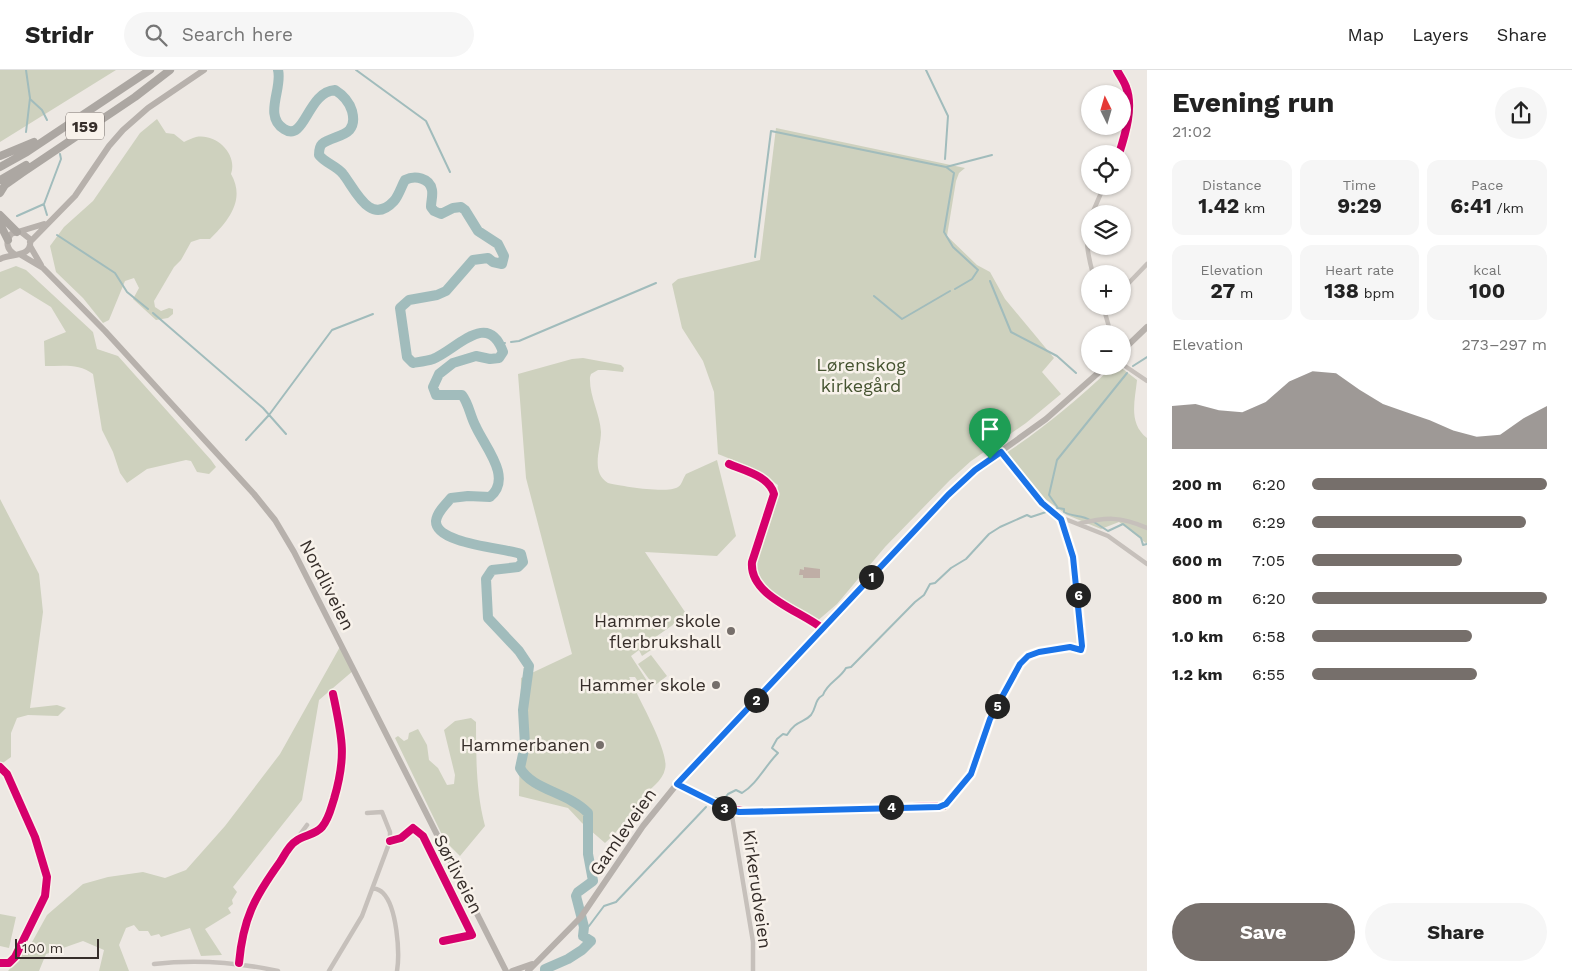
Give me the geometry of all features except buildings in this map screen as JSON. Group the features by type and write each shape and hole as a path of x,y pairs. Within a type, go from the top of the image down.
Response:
{"highway":[{"name":"159","path":"0,167 50,137 149,70"},
{"path":"0,156 34,142 149,70"},
{"name":"159","path":"0,180 41,156 169,70"},
{"path":"0,193 5,185 135,97 169,70"},
{"path":"0,215 19,232"},
{"path":"0,224 7,242"}],"main road":[{"path":"0,259 28,251 30,244 47,223 75,196 109,146 128,124 204,70"},
{"path":"0,250 11,234 47,223"},
{"path":"19,232 28,236 30,244"},
{"path":"7,242 9,249 18,254"},
{"name":"Nordliveien","path":"30,244 43,268"},
{"name":"Nordliveien","path":"18,254 43,268 119,345 254,494 274,520 294,552 506,971"},
{"path":"1131,342 1147,327"},
{"name":"Gamleveien","path":"528,971 586,911 639,832 677,784 958,485 1046,418 1096,375"},
{"name":"Gamleveien","path":"512,971 534,964"}],"street":[{"path":"1117,70 1127,88 1128,100 1121,145"},
{"path":"1131,281 1147,264"},
{"path":"1131,370 1147,381"},
{"path":"1001,452 1042,503 1061,519 1108,536 1147,564"},
{"path":"729,464 762,478 772,487 774,494 752,562 752,574 765,592 822,629"},
{"path":"1077,524 1112,518 1127,519 1147,528"},
{"path":"727,809 750,812 789,812 939,807 946,804 971,774 990,719 1020,664 1028,656 1039,652 1070,647 1081,650 1082,642 1076,572 1061,519"},
{"path":"295,841 322,827 329,816 340,779 343,753 342,736 333,694"},
{"path":"0,767 6,774 35,837 47,876 44,896 15,957 9,963 0,963"},
{"name":"Kirkerudveien","path":"677,784 727,809 732,816 753,942 753,971"},
{"path":"329,971 362,916 390,841 390,832 382,812 368,813"},
{"path":"239,963 244,929 258,892 307,825"},
{"name":"Sørliveien","path":"390,841 402,838 413,828 423,836 472,935 443,941"},
{"path":"373,888 380,890 388,901 399,954 397,971"},
{"path":"154,964 193,961 239,963 278,971"}],"green space":[{"path":"0,70 116,70 0,142"},
{"path":"157,119 166,133 174,134 184,142 196,137 204,137 211,138 224,146 231,159 231,174 237,193 236,201 229,217 210,239 200,239 191,242 154,301 155,307 161,311 169,308 173,309 173,314 168,318 156,320 133,299 139,288 134,278 125,281 109,320 103,323 83,298 56,272 50,246 64,227 93,201 140,133"},
{"name":"Lørenskog kirkegård","path":"776,128 965,168 959,173 956,181 947,236 977,265 990,272 1005,299 1054,358 1042,372 1061,394 1026,423 971,461 950,480 885,547 837,604 816,622 767,588 756,573 756,563 773,514 778,485 748,466 718,454 714,392 703,361 682,328 672,284 678,279 760,260"},
{"path":"16,266 26,270 93,332 97,349 118,356 211,460 216,467 209,474 197,472 191,461 186,460 147,469 127,483 120,473 113,452 102,430 93,374 88,370 76,367 45,366 44,341 66,332 51,307 20,288 0,299 0,272"},
{"path":"583,358 621,365 624,368 623,372 598,370 591,374 590,377 591,391 601,432 598,467 599,473 603,478 608,483 633,487 654,490 672,489 679,486 686,474 717,460 736,536 717,556 645,552 687,615 647,643 651,650 642,656 639,650 631,656 651,687 645,692 635,677 629,677 658,737 663,750 665,769 659,781 641,799 605,843 568,808 519,796 521,678 572,654 526,478 518,374 572,359"},
{"path":"1103,375 1131,375 1137,380 1134,404 1135,419 1137,426 1147,438 1147,544 1119,522 1101,529 1067,515 1033,490 1006,453 1034,434"},
{"path":"0,499 39,574 43,612 30,708 57,705 66,708 58,716 28,715 17,718 11,733 11,757 0,765"},
{"path":"341,645 354,670 319,700 302,800 233,887 237,892 232,900 233,904 228,908 231,913 205,929 222,955 201,956 190,928 161,937 159,934 151,936 148,931 139,931 134,925 126,928 119,945 129,971 99,971 104,950 83,941 46,954 39,971 8,971 31,944 47,915 83,884 108,877 143,872 165,878 186,870 225,826 280,754"},
{"path":"651,655 667,676 654,686 638,664"},
{"path":"471,718 476,722 478,787 485,826 460,856 445,841 395,738 398,736 404,741 408,739 409,733 418,729 427,745 429,760 438,768 447,785 454,784 455,775 444,730 455,721"},
{"path":"0,914 16,917 9,948 0,946"}],"waterway":[{"path":"26,70 30,98 26,132"},
{"path":"278,70 279,77 274,109 275,117 284,129 291,131 297,129 318,99 326,93 335,90 347,101 352,111 352,126 349,131 322,144 319,155 340,171 358,196 370,208 378,210 385,208 394,201 405,180 413,178 425,180 431,186 431,207 434,211 441,214 453,208 461,207 465,210 478,231 498,244 504,256 502,264 493,262 488,258 473,260 446,291 437,295 409,300 400,308 407,357 413,363 433,359 461,341 480,333 489,334 497,340 503,352 499,358 490,359 476,356 453,363 439,374 433,387 436,395 462,395 472,419 495,462 499,481 490,497 468,496 451,498 440,511 436,521 439,529 458,540 521,554 523,562 518,567 492,570 486,579 488,618 519,651 529,666 523,710 525,745 520,768 533,781 571,800 588,813 588,854 593,881 578,892 576,896 584,927 583,936 591,941 582,950 568,959 545,969 545,971"},
{"path":"356,70 426,121 450,172"},
{"path":"926,70 948,116 945,159"},
{"path":"30,99 42,110 47,120"},
{"path":"755,257 771,131 946,167 954,173 944,232 953,247 978,270 972,279 955,289"},
{"path":"17,216 44,204 61,159 60,154"},
{"path":"946,167 992,155"},
{"path":"44,205 47,215"},
{"path":"57,235 115,273 127,292 148,309"},
{"path":"990,281 1011,332 1057,356 1076,373"},
{"path":"511,342 519,341 656,283"},
{"path":"874,296 902,319 950,291"},
{"path":"153,313 263,408 286,434"},
{"path":"246,440 269,415 332,330 373,314"},
{"path":"500,344 505,343"},
{"path":"1133,366 1147,357"},
{"path":"1058,508 1049,495 1057,460 1125,375"},
{"path":"714,798 724,799 728,794 736,790 742,793 752,785 778,753 772,748 777,739 783,734 787,735 797,724 808,718 827,687 846,668 851,667 924,595 930,584 935,583 951,568 966,559 989,534 1027,515 1031,517 1058,508 1064,509 1064,512 1067,514 1090,520"},
{"path":"1094,522 1108,531 1123,524 1141,538 1143,545 1147,544"},
{"path":"584,927 589,926 604,906 616,902 706,807"}],"cycle path":[{"path":"1117,70 1126,87 1129,103 1128,121 1122,145"},
{"path":"729,464 762,478 774,494 752,562 753,574 767,593 778,602 823,629"},
{"path":"727,809 750,812 944,806 971,774 990,719 1020,664 1028,656 1039,652 1070,647 1081,650 1082,642 1073,557 1061,519"},
{"path":"239,963 247,921 263,887 291,845 299,839 319,830 329,813 338,784 342,758 341,735 333,694"},
{"path":"0,767 7,774 35,837 47,877 45,896 15,957 9,963 0,963"},
{"path":"390,841 401,838 413,828 423,836 472,935 443,941"}],"place":[{"name":"Hammer skole flerbrukshall","path":"731,631"},
{"name":"Hammer skole","path":"716,685"},
{"name":"Hammerbanen","path":"600,745"}],"route":[{"path":"1001,452 1042,503 1061,519 1076,572 1082,646 1081,650 1070,647 1039,652 1028,656 1020,664 990,719 971,774 946,804 939,807 739,812 727,809 677,784 948,495 966,477 990,459 1001,452"}]}
